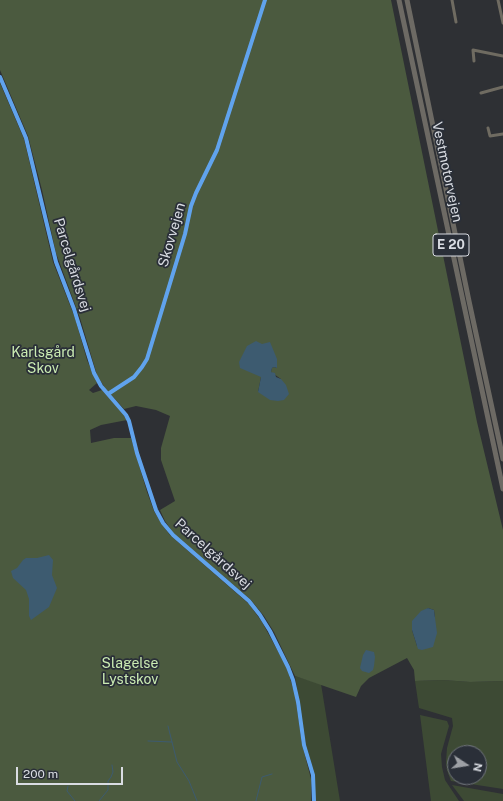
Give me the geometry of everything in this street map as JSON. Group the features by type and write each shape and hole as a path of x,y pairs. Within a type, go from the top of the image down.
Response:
{"highway":[{"name":"Vestmotorvejen","path":"400,0 503,489"},
{"name":"Vestmotorvejen","path":"407,0 467,294 503,459"}],"street":[{"name":"Skovvejen","path":"108,394 134,376 147,359 186,234 191,206 217,150 265,0"},
{"path":"452,0 456,22"},
{"path":"498,1 503,3"},
{"path":"498,1 503,23"},
{"path":"474,61 472,50 503,56"},
{"name":"Parcelgårdsvej","path":"0,77 26,138 56,262 74,309 94,372 101,386 129,420 137,453 156,510 163,523 173,535 249,601 270,631 293,680 298,702 304,745 313,775 314,801"},
{"path":"481,92 503,88"},
{"path":"488,128 490,136 503,134"}],"green space":[{"path":"0,0 391,0 477,422 503,530 503,681 415,681 414,670 407,658 369,678 361,686 356,697 295,676 274,632 264,616 251,600 174,534 165,521 160,510 175,501 161,460 161,448 170,416 156,410 136,406 124,409 105,388 97,375 80,318 56,253 28,136 0,70","holes":["277,359 277,368 272,368 271,372 281,379 258,392 261,377","428,608 434,610 435,617 417,646 412,630 412,622"]},
{"name":"Slagelse Lystskov","path":"0,83 24,139 53,262 75,318 87,360 97,383 89,390 93,393 102,390 127,420 101,425 90,430 91,443 114,438 131,438 147,492 154,511 161,523 170,535 249,604 262,622 287,668 295,695 302,744 311,779 311,801 0,801"},
{"path":"295,676 321,684 340,801 315,801 314,773 306,745"},
{"path":"415,681 503,681 503,789 477,785 487,785 487,745 448,745 453,726 452,718 419,708"},
{"path":"420,715 447,721 449,726 441,754 442,767 447,785 459,801 431,801"},
{"path":"447,748 447,770 446,762"},
{"path":"452,785 503,794 503,801 464,801"}],"water":[{"path":"256,341 262,344 270,342 277,359 277,368 272,368 271,372 275,373 276,377 281,379 286,385 289,394 284,400 270,400 258,392 261,377 240,368 239,362 247,346"},
{"path":"49,555 53,560 52,575 57,588 49,607 31,620 29,616 29,599 26,590 13,578 11,571 17,568 26,558 37,558"},
{"path":"428,608 434,610 437,633 433,647 422,650 418,649 412,630 412,621 421,611"},
{"path":"366,650 374,652 375,657 373,670 369,673 362,671 360,668 363,655"}],"waterway":[{"path":"168,726 177,762 189,781 197,801"},
{"path":"148,741 172,742"},
{"path":"99,801 108,790 108,781 113,772 112,765"},
{"path":"256,801 262,777 272,774"},
{"path":"68,786 67,791 75,801"}],"cycle path":[{"path":"108,394 134,377 147,359 185,234 191,206 217,150 265,0"},
{"path":"0,77 26,138 56,262 74,309 94,373 101,386 126,415 129,421 137,453 156,510 163,523 173,535 249,601 270,631 293,680 298,702 304,745 313,775 314,801"}],"park label":[{"name":"Karlsgård Skov","path":"43,362"}]}
